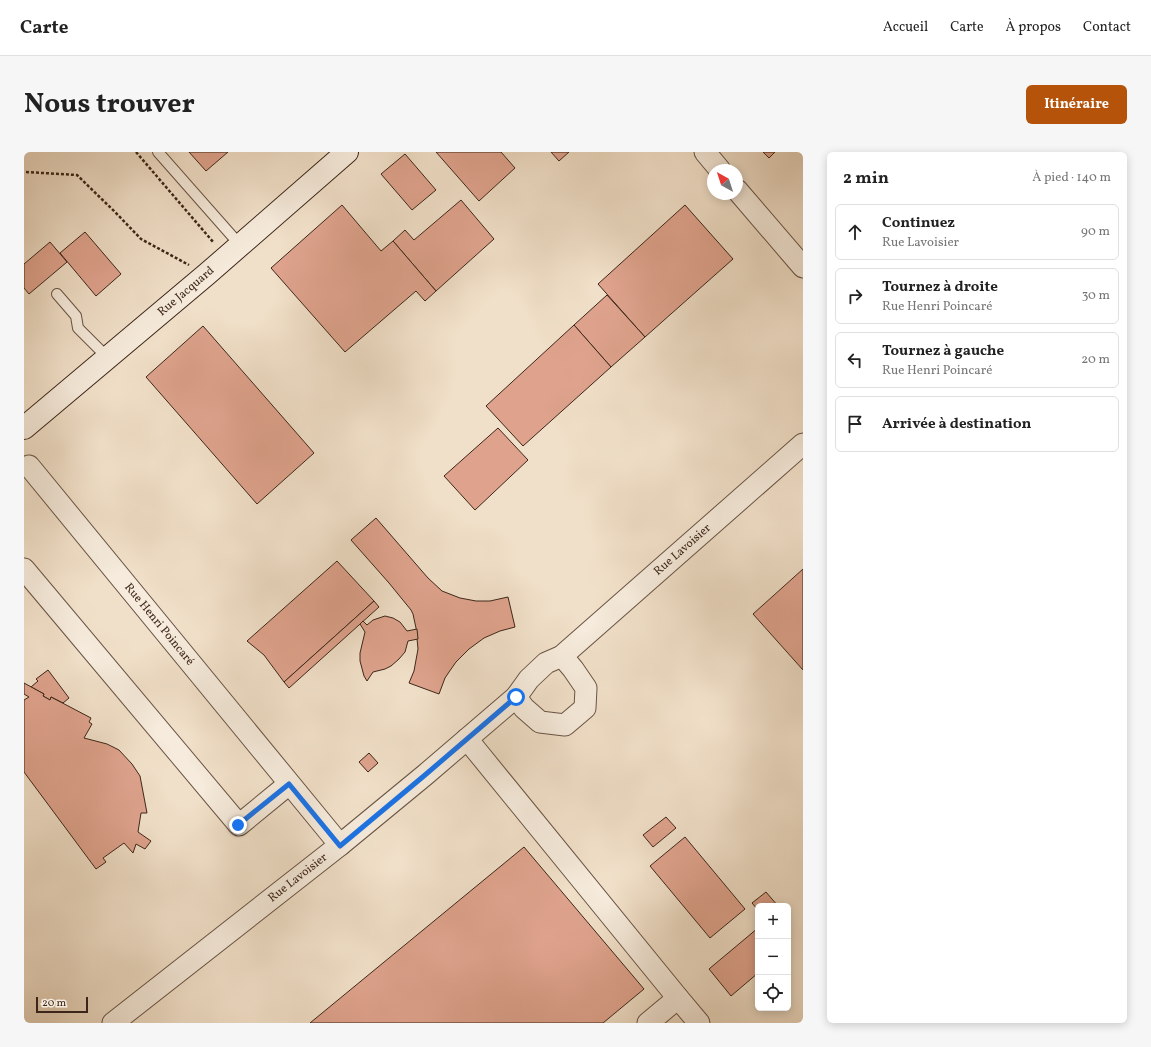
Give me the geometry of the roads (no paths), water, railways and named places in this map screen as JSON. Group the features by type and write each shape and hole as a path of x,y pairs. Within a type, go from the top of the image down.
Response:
{"street":[{"name":"Rue Jacquard","path":"24,428 207,274 347,152"},
{"path":"705,152 715,164"},
{"path":"743,197 803,267"},
{"name":"Rue Lavoisier","path":"113,1023 340,846 516,697 529,679 546,663 562,656 803,444"},
{"name":"Rue Henri Poincaré","path":"29,466 340,846"},
{"path":"24,570 238,825 289,784"},
{"path":"516,697 524,708 540,722 565,725 585,708 586,688 562,656"},
{"path":"467,739 699,1023"},
{"path":"648,1023 678,998"}],"lane":[{"path":"158,152 233,251"},
{"path":"57,294 76,316 78,328 108,358"}]}
